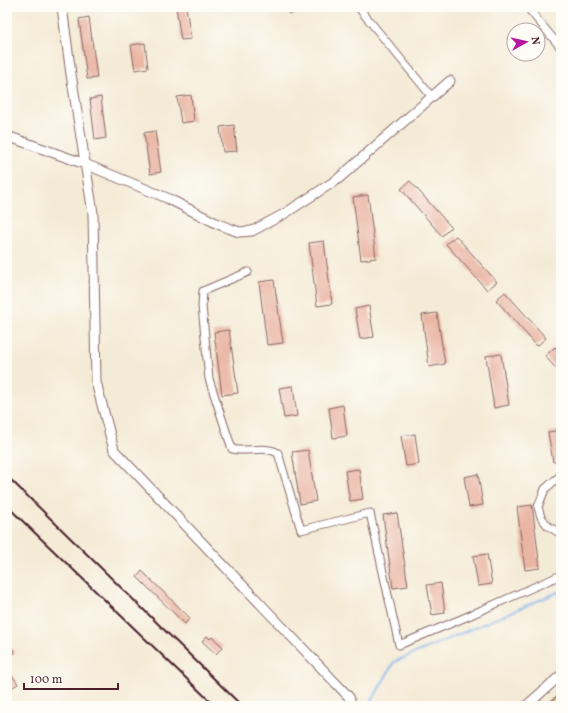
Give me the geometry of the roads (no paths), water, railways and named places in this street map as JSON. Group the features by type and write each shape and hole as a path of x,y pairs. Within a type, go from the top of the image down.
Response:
{"main road":[{"path":"555,706 561,701"}],"street":[{"path":"62,7 93,212 96,382 114,450 348,697 352,706"},
{"path":"358,7 432,97"},
{"path":"527,7 561,48"},
{"path":"7,136 85,164 167,198 218,224 239,232 252,231 284,214 338,179 450,81"},
{"path":"248,272 203,291 202,306 210,379 232,449 240,451 272,450 278,453 301,530 370,512 399,644 466,617 561,575"},
{"path":"561,475 545,489 538,507 541,517 548,526 561,534"},
{"path":"526,706 561,676"}],"waterway":[{"path":"369,706 394,662 561,591"}],"railway":[{"path":"7,476 242,706"},
{"path":"7,506 215,706"}]}
